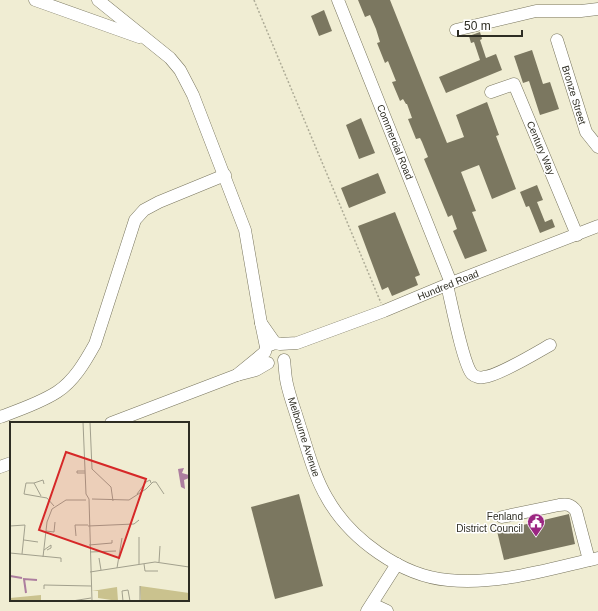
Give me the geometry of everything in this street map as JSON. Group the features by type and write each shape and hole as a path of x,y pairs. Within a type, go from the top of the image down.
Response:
{"street":[{"path":"35,0 148,40"},
{"name":"Melbourne Avenue","path":"98,0 170,58 180,70 193,95 245,230 261,324 287,383 314,472 326,498 340,518 371,548 397,564 420,574 448,580 481,581 520,576 593,559"},
{"name":"Commercial Road","path":"338,0 449,284 464,352 471,373 477,377 483,378 496,373 550,345"},
{"path":"456,30 536,11 581,12 598,10"},
{"name":"Bronze Street","path":"557,40 586,132 598,147"},
{"name":"Century Way","path":"491,92 514,84 576,235"},
{"path":"0,417 38,402 57,392 74,376 85,362 95,344 135,220 144,210 159,202 225,175"},
{"name":"Hundred Road","path":"115,422 237,374 256,370 275,353 298,343 384,311 598,226"},
{"path":"0,467 10,463"},
{"path":"502,517 559,505 567,504 572,506 576,511 593,559"},
{"path":"387,611 370,607 397,564"}],"path":[{"path":"254,0 384,311"}],"building":[{"path":"358,0 390,0 447,143 464,137 456,115 487,102 499,135 496,136 516,189 492,199 479,165 461,172 476,211 472,212 487,251 465,259 453,231 457,229 452,215 448,217 424,159 428,157 422,142 420,138 416,139 408,119 412,118 407,104 403,99 400,101 392,82 396,81 388,61 385,63 377,43 380,42 376,29 370,15 365,17"},
{"path":"324,10 332,31 319,36 311,16"},
{"path":"480,32 482,39 480,40 486,58 496,54 502,70 446,93 439,77 480,60 474,42 471,43 469,36"},
{"path":"532,50 543,84 550,82 559,109 540,115 529,81 523,83 514,56"},
{"path":"361,118 375,153 359,159 346,125"},
{"path":"378,173 386,193 349,208 341,188"},
{"path":"537,185 543,200 537,202 545,222 552,219 555,227 540,233 529,206 526,207 520,192"},
{"path":"395,212 420,275 415,277 418,285 392,296 388,287 382,290 358,226"},
{"path":"299,494 323,586 275,599 251,507"},
{"name":"Fenland District Council","path":"569,514 575,544 504,560 497,531"}],"place":[{"name":"Fenland District Council","path":"536,537"}]}
